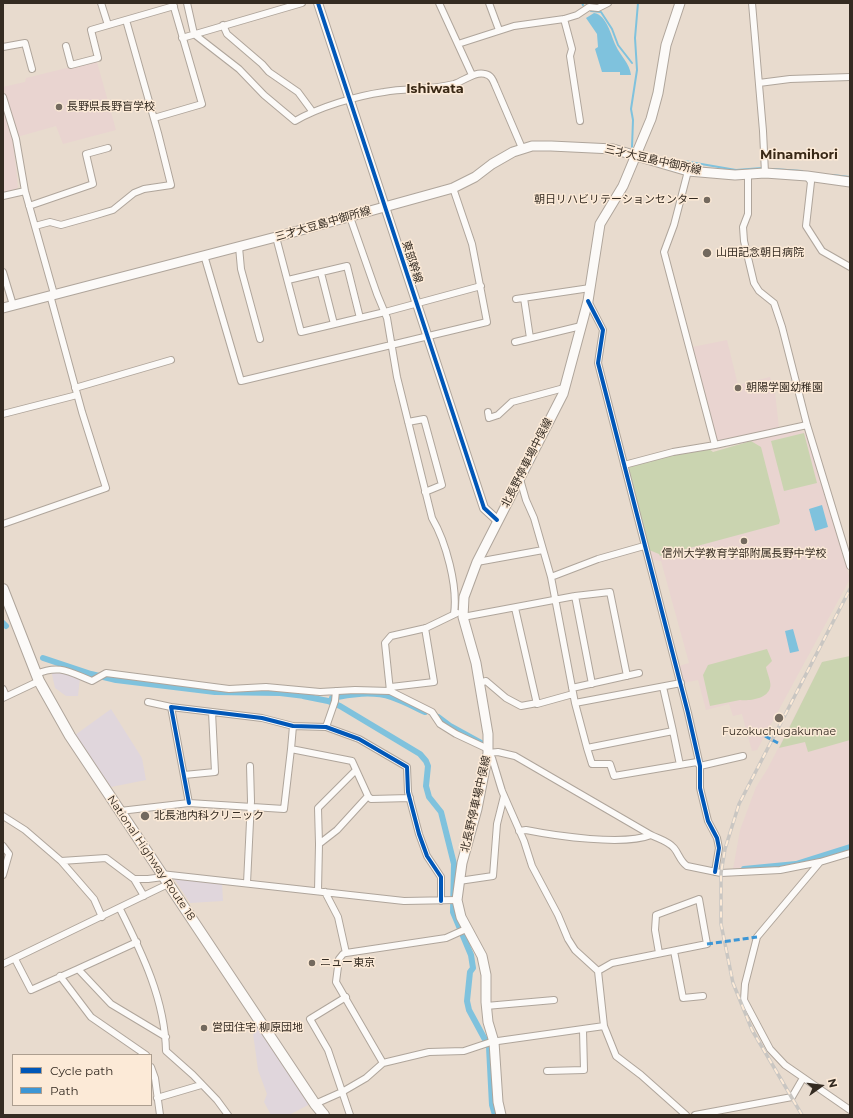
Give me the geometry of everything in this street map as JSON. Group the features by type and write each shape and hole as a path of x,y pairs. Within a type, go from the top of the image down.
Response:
{"highway":[{"name":"National Highway Route 18","path":"3,589 37,677 70,736 315,1104 324,1115"}],"main road":[{"name":"北長野停車場中俣線","path":"500,1115 486,1006 486,975 482,956 463,931 461,918 454,900 462,863 477,809 488,751 488,734 476,663 460,614 464,597 477,562 497,520 520,479 564,388 588,301 600,224 623,186 651,119 658,93 666,45 680,3"},
{"name":"三才大豆島中御所線","path":"3,308 52,294 276,237 453,188 522,148 551,146 613,149 688,170 807,176 850,182"}],"street":[{"path":"101,3 108,25"},
{"path":"187,3 194,34 239,69 264,95 295,121 312,111 384,92 454,84 472,75 485,73 490,76 522,148"},
{"path":"182,38 222,25 302,3"},
{"name":"東部幹線","path":"318,3 484,508 497,520"},
{"path":"440,3 472,75"},
{"path":"489,3 498,30"},
{"path":"458,44 514,26 523,26 564,19 577,15 589,7 598,8 608,3"},
{"path":"752,3 765,173"},
{"path":"66,46 71,65 98,58 91,30 173,4 202,104 154,118"},
{"path":"564,19 572,50 570,56 580,121"},
{"path":"35,226 50,222 61,225 113,210 134,193 144,189 171,185 154,118 126,20"},
{"path":"222,25 227,34 262,64 268,72 298,92 312,111"},
{"path":"3,47 25,43 32,69"},
{"path":"759,83 790,79 850,77"},
{"path":"3,97 16,139 25,191 76,391 106,488 3,524"},
{"path":"29,206 93,184 86,154 108,148"},
{"path":"688,170 674,225 664,252 715,445"},
{"path":"748,174 748,214 743,227 744,240 754,283 759,291 774,303 782,327 807,425 850,566"},
{"path":"807,176 811,182 806,226 822,251 850,267"},
{"path":"204,255 241,381 487,322 472,244 453,188"},
{"path":"3,196 25,191"},
{"path":"350,217 377,294 385,312 408,422 425,492 432,518 440,534 460,614"},
{"path":"276,237 301,332 385,312 481,286"},
{"path":"238,247 241,269 260,339"},
{"path":"288,280 347,266 360,318"},
{"path":"3,272 13,305"},
{"path":"321,273 334,324"},
{"path":"516,299 590,288"},
{"path":"524,298 530,338"},
{"path":"588,301 603,330 598,363 644,546 681,683 700,766 700,788 708,821 717,838 719,848 715,872"},
{"path":"515,342 581,326"},
{"path":"3,414 171,360"},
{"path":"488,412 489,418 498,415 512,402 564,388"},
{"path":"408,422 424,419 442,485 425,492"},
{"path":"624,465 673,452 715,445 807,425"},
{"path":"520,479 551,577 575,703 592,764 610,764 614,776 697,762 700,766"},
{"path":"551,577 598,559 644,546"},
{"path":"477,562 543,550"},
{"path":"391,689 385,643 391,636 425,628 460,614 515,608 575,596 610,592 627,676"},
{"path":"575,596 592,684"},
{"path":"515,608 537,703"},
{"path":"3,689 5,697 48,669 60,668 92,681 106,673 228,689 266,687 320,692 334,698 434,682 425,628"},
{"path":"479,683 486,681 506,698 521,706 537,704 592,684 639,673"},
{"path":"575,703 681,683"},
{"path":"663,687 680,765"},
{"path":"391,689 432,712 440,724 456,734 488,751 515,756 651,836 666,842 673,847 687,866 721,873 780,870 850,854"},
{"path":"326,727 334,698"},
{"path":"148,702 171,707 262,718 293,726 326,727 359,739 407,767 410,798 427,856 441,877 441,901"},
{"path":"171,707 189,803"},
{"path":"184,775 215,772 212,712"},
{"path":"120,811 189,803 284,809 292,749 293,726"},
{"path":"587,748 673,731"},
{"path":"292,749 352,761 368,796 371,799 410,798"},
{"path":"488,751 492,758 504,796 532,866 558,916 568,939 575,950 598,971 604,1026 616,1056 641,1075 686,1115"},
{"path":"700,766 743,756"},
{"path":"246,883 251,806 250,766"},
{"path":"318,891 318,808 356,770"},
{"path":"319,844 337,830 368,796"},
{"path":"459,881 493,876 497,824 504,796"},
{"path":"3,816 25,830 62,861 94,899 102,917"},
{"path":"519,831 526,830 594,839 643,839 651,836"},
{"path":"3,846 9,854 3,875"},
{"path":"62,861 106,858 134,879 144,896"},
{"path":"820,862 756,937 745,984 744,1000 770,1049 785,1065 850,1110"},
{"path":"134,879 164,878 246,883 404,901 454,900"},
{"path":"3,964 144,896 164,878"},
{"path":"325,892 338,917 346,953"},
{"path":"598,971 612,963 707,944 698,899 656,915 655,930 659,953"},
{"path":"120,908 137,942 155,988 166,1036 166,1051 193,1075 217,1100 228,1115"},
{"path":"383,1063 336,982 339,960 343,954 346,953 446,938 463,931"},
{"path":"15,958 31,990 137,942"},
{"path":"674,951 683,998 703,996"},
{"path":"78,969 111,1004 166,1036"},
{"path":"60,976 91,1017 145,1054"},
{"path":"346,998 310,1019 328,1050 350,1115"},
{"path":"486,1006 554,1000"},
{"path":"315,1104 342,1092 366,1078 383,1063 429,1052 464,1051 490,1042 604,1026"},
{"path":"547,1071 584,1070 583,1030"},
{"path":"152,1072 160,1115"},
{"path":"696,1115 792,1097 803,1078"},
{"path":"157,1098 201,1085"}],"shaded area":[{"name":"長野県長野盲学校","path":"95,61 97,62 116,130 63,144 56,126 17,137 3,87 25,82 26,78"},
{"path":"3,106 13,140 18,187 16,189 3,192"},
{"name":"朝陽学園幼稚園","path":"727,340 738,385 770,377 775,392 779,428 722,443 716,440 692,347"},
{"name":"信州大学教育学部附属長野中学校","path":"797,428 808,435 850,579 757,750 752,751 742,714 733,716 729,704 706,710 698,680 683,683 679,666 689,663 661,561 652,560 629,469 709,449 713,452"},
{"path":"850,656 850,846 798,860 733,869 740,830 756,787 768,768 822,662"},
{"path":"51,670 61,670 80,678 78,696 66,696 55,688"},
{"path":"111,709 142,758 146,780 111,787 75,735"},
{"path":"173,877 222,883 223,901 190,903"},
{"path":"256,1024 312,1103 289,1115 271,1115 264,1102 267,1094 258,1070 252,1026"}],"green space":[{"path":"804,433 817,483 784,491 771,441"},
{"path":"751,441 761,447 780,521 779,524 660,556 659,554 649,550 629,469 631,466 674,455 709,449 713,452"},
{"path":"767,649 772,661 766,667 770,681 770,688 765,695 753,700 740,700 710,706 703,675 708,665"},
{"path":"850,656 850,740 808,752 805,742 779,748 822,662"}],"water":[{"path":"594,13 602,18 608,26 616,46 629,67 631,75 620,75 620,72 602,72 595,49 598,47 597,34 586,18"},
{"path":"822,505 828,527 815,531 809,509"},
{"path":"793,629 799,651 790,653 785,631"}],"waterway":[{"path":"632,147 633,120 631,109 637,70 635,38 638,3"},
{"path":"591,11 601,12 612,29 618,45 632,63"},
{"path":"684,161 736,170 762,168"},
{"path":"773,169 802,171"},
{"path":"832,175 850,177"},
{"path":"3,623 6,626"},
{"path":"43,658 91,674 116,680 215,692 280,693 305,696"},
{"path":"332,698 362,694 384,695 400,700 425,712"},
{"path":"303,696 328,701 340,706 420,754 426,761 428,766 426,786 429,797 441,812 454,864 453,912 471,955 473,968 470,972 467,1001 469,1010 489,1047 492,1105 495,1115"},
{"path":"438,717 450,726 481,743"},
{"path":"744,869 796,864 850,847"}],"railway":[{"path":"802,1115 752,1030 733,983 721,924 721,873 725,849 739,804 850,589"}],"marked path":[{"path":"765,736 778,743"},
{"path":"707,944 757,937"}],"cycle path":[{"path":"318,3 484,508 497,520"},
{"path":"588,301 603,330 598,363 688,713 700,766 700,788 708,821 717,838 719,848 715,872"},
{"path":"189,803 171,707 262,718 293,726 326,727 359,739 407,767 408,792 419,834 427,856 441,877 441,901"}],"place":[{"name":"長野県長野盲学校","path":"59,107"},
{"name":"朝日リハビリテーションセンター","path":"707,200"},
{"name":"山田記念朝日病院","path":"707,253"},
{"name":"朝陽学園幼稚園","path":"738,388"},
{"name":"信州大学教育学部附属長野中学校","path":"744,541"},
{"name":"Fuzokuchugakumae","path":"779,718"},
{"name":"北長池内科クリニック","path":"145,816"},
{"name":"ニュー東京","path":"312,963"},
{"name":"営団住宅 柳原団地","path":"204,1028"}],"district":[{"name":"Ishiwata","path":"435,89"},
{"name":"Minamihori","path":"799,155"}]}
